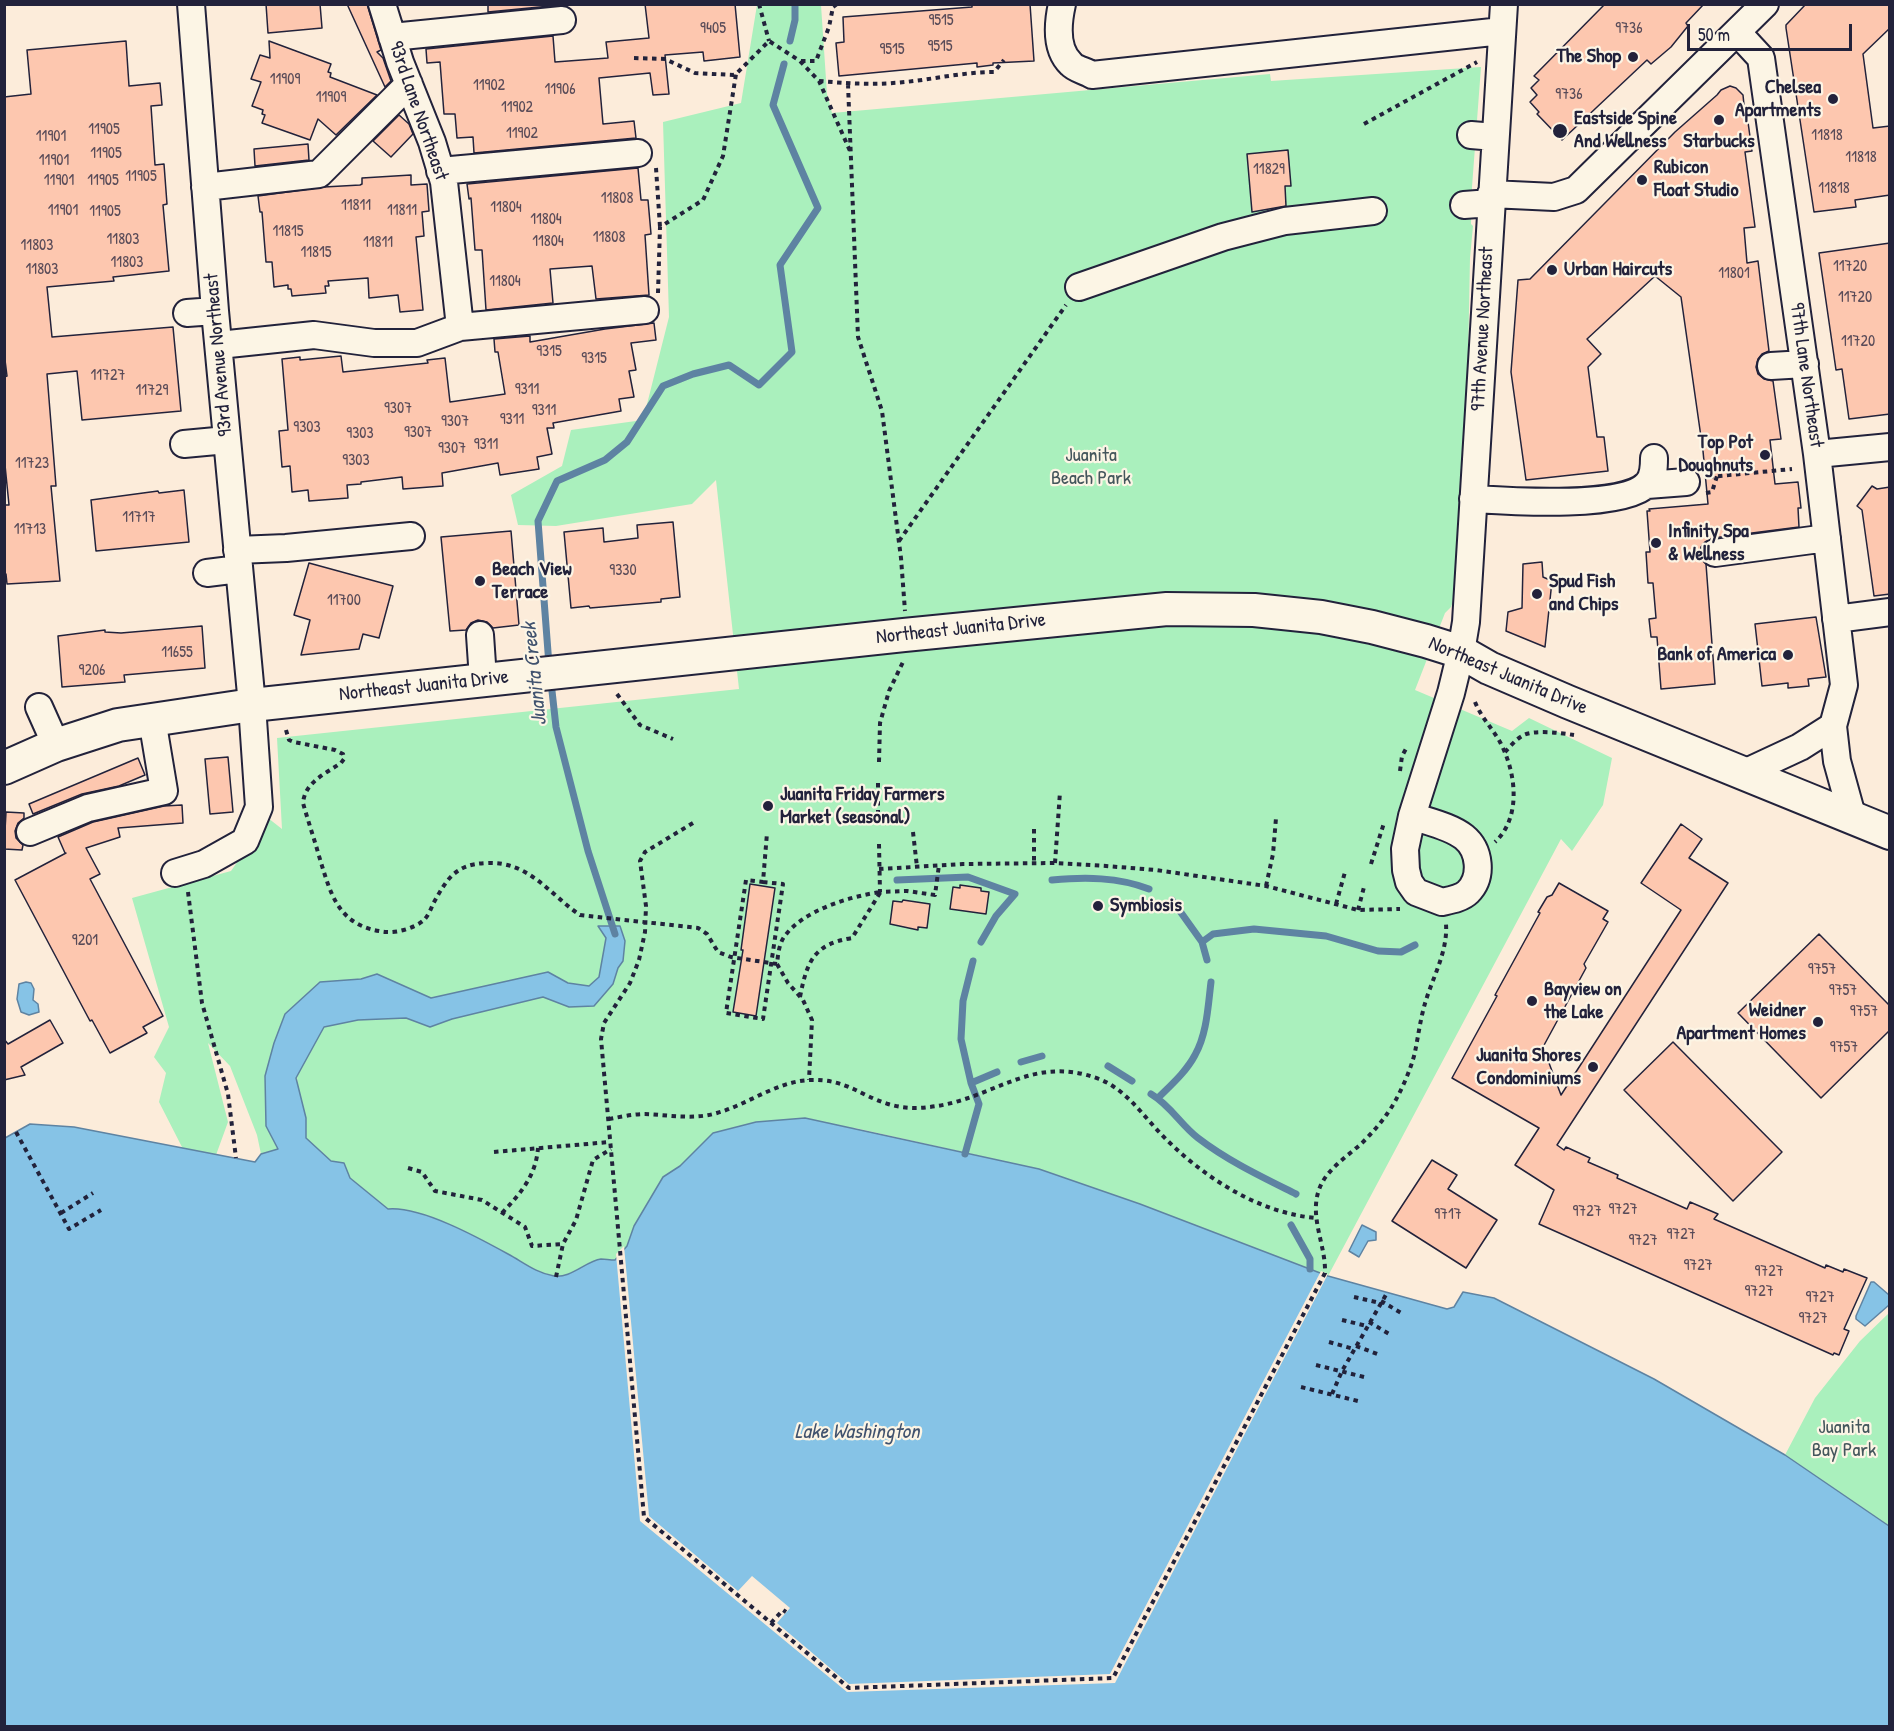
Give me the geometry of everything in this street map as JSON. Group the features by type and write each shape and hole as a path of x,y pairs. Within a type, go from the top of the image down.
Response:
{"main road":[{"name":"Northeast Juanita Drive","path":"4,768 56,745 118,725 252,705 1167,609 1254,610 1372,627 1461,652 1489,668 1742,774 1890,832"}],"street":[{"name":"93rd Avenue Northeast","path":"180,872 204,864 245,842 259,807 252,705 205,187 187,65 191,4"},
{"name":"93rd Lane Northeast","path":"382,4 409,84 432,142 444,182 460,327"},
{"path":"1062,4 1058,23 1063,50 1071,64 1092,75 1502,31"},
{"name":"97th Avenue Northeast","path":"1412,816 1461,652 1466,622 1473,499 1470,447 1491,198 1483,136 1502,31 1504,4"},
{"path":"1464,205 1491,198 1554,197 1576,190 1765,4"},
{"path":"392,37 562,20"},
{"name":"97th Lane Northeast","path":"1737,32 1761,58 1805,364 1844,685 1833,726 1837,761 1853,819"},
{"path":"205,187 319,174 409,84"},
{"path":"441,171 638,153"},
{"path":"1078,287 1223,237 1285,220 1373,211"},
{"path":"219,345 314,335 374,343 417,343 460,327 645,310"},
{"path":"187,313 215,311"},
{"path":"1771,366 1805,364"},
{"path":"184,444 227,440"},
{"path":"1816,454 1890,447"},
{"path":"1647,485 1653,473 1654,458"},
{"path":"1473,499 1537,502 1597,500 1633,492 1647,485 1694,480"},
{"path":"207,573 238,560 286,548 411,536"},
{"path":"1715,553 1827,538"},
{"path":"1836,619 1890,612"},
{"path":"480,634 483,680"},
{"path":"39,707 56,745"},
{"path":"30,832 88,808 164,791 152,719"},
{"path":"1742,774 1800,747 1833,726"},
{"path":"1412,816 1455,831 1474,848 1477,873 1467,893 1442,903 1416,892 1409,882 1406,870 1405,849 1412,816"}],"path":[{"path":"759,4 769,41 800,61 819,81 851,154"},
{"path":"800,61 816,61 829,27 833,7 837,4"},
{"path":"660,227 703,200 723,156 736,74 769,41"},
{"path":"634,58 665,59 695,73 736,74"},
{"path":"819,81 848,84 895,83 972,72 994,72 1004,60"},
{"path":"1364,124 1478,62"},
{"path":"848,84 858,337 882,411 905,615"},
{"path":"638,153 655,159 660,227 657,308 645,310"},
{"path":"898,542 1078,287"},
{"path":"1694,480 1791,469"},
{"path":"879,762 880,723 889,691 904,656"},
{"path":"1481,693 1475,702 1505,752 1513,787 1513,807 1508,826 1490,846"},
{"path":"617,694 640,725 673,739"},
{"path":"286,730 289,740 335,750 343,754 341,763 312,783 304,792 303,803 331,896 342,911 356,923 374,931 393,933 423,921 446,881 460,869 472,864 489,862 512,865 543,882 580,915 698,928 708,934 718,952 735,958 774,964 806,1005 812,1020 809,1080"},
{"path":"1505,752 1515,741 1527,734 1575,735"},
{"path":"878,783 878,824"},
{"path":"1055,863 1060,792"},
{"path":"1266,886 1273,854 1276,818"},
{"path":"693,823 645,852 640,861 646,906 639,960 630,983 604,1023 601,1039 644,1517 849,1688 1113,1678 1324,1273 1324,1253 1316,1218 1320,1187 1329,1172 1371,1134 1388,1112 1414,1055 1423,1008 1445,943 1446,927 1442,903"},
{"path":"1371,864 1384,823"},
{"path":"1034,830 1034,863"},
{"path":"913,832 917,867"},
{"path":"763,882 767,833"},
{"path":"800,997 804,977 818,950 828,944 852,938 880,892 879,844"},
{"path":"879,869 1055,863 1156,870 1266,886 1358,910 1402,909"},
{"path":"774,964 784,937 816,912 839,901 880,892 907,891 935,895 939,868"},
{"path":"180,872 202,1003 228,1094 236,1158"},
{"path":"1336,904 1345,872"},
{"path":"746,880 763,882 783,884 774,964 763,1019 726,1013 746,880"},
{"path":"1358,910 1364,887"},
{"path":"806,1005 810,1002"},
{"path":"609,1119 642,1114 678,1117 716,1114 784,1085 809,1080 842,1083 888,1104 914,1108 955,1104 1024,1076 1045,1071 1073,1071 1114,1086 1183,1156 1226,1187 1274,1210 1316,1218"},
{"path":"16,1132 69,1229 101,1210"},
{"path":"494,1152 610,1142"},
{"path":"502,1213 524,1190 533,1171 538,1148"},
{"path":"556,1277 563,1244 576,1220 592,1160 611,1149"},
{"path":"408,1168 422,1172 435,1191 482,1200 525,1227 532,1246 563,1244"},
{"path":"61,1213 93,1192"},
{"path":"1332,1394 1355,1347 1387,1293"},
{"path":"1354,1297 1380,1302 1403,1314"},
{"path":"1342,1320 1368,1324 1391,1335"},
{"path":"1329,1342 1380,1355"},
{"path":"1316,1365 1368,1378"},
{"path":"1301,1387 1362,1402"},
{"path":"771,1623 783,1610 786,1612"}],"green space":[{"name":"Juanita Beach Park","path":"757,5 821,5 827,94 832,113 1270,74 1271,81 1481,67 1472,187 1471,224 1473,226 1470,258 1467,412 1455,596 1451,607 1445,613 1415,690 1512,731 1529,718 1612,758 1603,805 1572,851 1561,839 1328,1276 1140,1204 1039,1169 855,1128 713,1133 680,1166 663,1177 634,1226 627,1246 615,1260 595,1260 566,1275 547,1275 450,1224 401,1209 388,1209 350,1178 301,1144 293,1008 285,1014 274,1043 266,1126 279,1149 261,1154 257,1135 230,1066 208,1043 228,1122 216,1155 183,1149 159,1102 166,1073 154,1057 169,1027 132,898 231,871 268,818 282,829 277,738 739,689 716,480 692,504 556,526 518,525 511,495 562,466 571,430 643,420 669,317 663,122 741,103"},
{"name":"Juanita Bay Park","path":"1889,1313 1889,1526 1785,1455 1815,1398 1860,1341"}],"water":[{"name":"Lake Washington","path":"598,926 620,926 625,941 623,961 613,984 594,1006 569,1007 543,997 452,1019 430,1027 406,1018 358,1020 324,1027 296,1078 306,1118 306,1138 331,1161 344,1163 350,1178 388,1209 401,1209 450,1224 535,1270 554,1276 566,1275 595,1260 615,1260 627,1246 634,1226 663,1177 680,1166 713,1133 756,1122 805,1118 1039,1169 1140,1204 1328,1276 1447,1309 1454,1307 1463,1292 1494,1298 1654,1379 1785,1455 1889,1526 1889,1726 5,1726 5,1138 30,1124 74,1127 255,1162 261,1154 278,1149 266,1126 265,1076 274,1043 285,1014 320,982 361,979 377,974 431,998 548,972 568,983 589,986 599,977 606,938"},
{"path":"31,983 34,989 33,1000 38,1004 39,1012 29,1015 21,1012 17,999 19,984"},
{"path":"1362,1225 1376,1232 1376,1240 1368,1241 1359,1257 1349,1251"},
{"path":"1871,1282 1889,1295 1889,1305 1865,1326 1856,1319 1856,1316"}],"pier":[{"path":"624,1246 649,1516 738,1591 752,1576 790,1608 777,1623 849,1684 1110,1674 1321,1271 1328,1274 1115,1683 847,1692 640,1521 616,1254"}],"building":[{"path":"266,4 320,4 322,28 268,33"},
{"path":"347,4 367,4 381,50 377,52 383,58 391,81 385,87"},
{"path":"488,4 550,4 550,6 488,12"},
{"path":"645,4 735,4 740,57 704,61 703,52 665,55 669,94 653,95 650,73 599,78 603,124 634,121 636,138 474,153 473,137 457,138 455,114 444,114 440,62 427,63 426,49 553,36 555,62 608,58 606,42 649,38"},
{"path":"972,4 1030,4 1034,61 993,63 993,65 977,67 977,63 839,76 836,43 844,42 843,17 972,7"},
{"path":"1605,4 1704,4 1686,23 1688,26 1671,47 1651,64 1647,60 1562,140 1537,114 1539,112 1530,102 1537,95 1531,88 1539,80 1534,76"},
{"name":"Chelsea Apartments","path":"1806,4 1890,4 1890,28 1863,54 1873,128 1890,126 1890,195 1855,200 1856,207 1814,212 1786,28 1786,25"},
{"path":"126,41 129,86 160,83 162,105 151,106 155,165 164,164 167,204 163,205 169,271 113,277 114,281 47,287 52,337 173,327 181,411 82,420 77,371 47,374 56,486 51,486 60,581 7,584 6,574 4,574 4,505 9,505 4,455 4,377 7,376 4,352 4,97 31,94 27,50"},
{"path":"269,41 331,64 328,72 331,73 330,77 377,95 336,135 318,119 310,140 262,123 265,115 262,114 263,110 252,106 261,82 251,79 260,55 270,58"},
{"path":"1730,86 1743,95 1752,151 1745,152 1755,227 1744,228 1747,263 1758,261 1769,351 1762,354 1756,367 1758,374 1764,379 1773,381 1781,439 1770,440 1775,484 1798,482 1801,508 1798,508 1799,527 1713,538 1705,542 1700,554 1706,564 1715,684 1661,689 1657,637 1651,637 1649,619 1656,618 1653,583 1648,583 1646,552 1650,552 1647,511 1708,504 1703,451 1681,297 1655,276 1587,339 1601,354 1588,367 1597,437 1604,437 1608,471 1526,480 1511,372 1518,280 1530,279 1675,132 1721,90"},
{"path":"399,115 409,124 413,134 391,157 373,141"},
{"path":"308,144 309,160 255,166 254,149"},
{"path":"1288,150 1291,186 1285,186 1286,206 1252,212 1247,154"},
{"path":"638,168 641,200 648,200 651,234 645,235 649,295 596,299 592,266 550,269 553,303 486,310 482,250 475,250 471,198 469,199 467,184"},
{"path":"411,175 411,185 427,184 429,211 422,212 424,236 416,237 423,310 400,312 398,295 369,298 368,278 328,281 329,286 325,286 326,293 292,296 288,285 274,287 272,262 266,262 262,212 260,212 258,196 324,187 360,185 362,178"},
{"path":"1890,243 1890,414 1849,419 1842,369 1836,370 1819,253"},
{"path":"654,323 656,340 631,343 636,370 629,371 634,397 619,399 621,411 553,423 554,428 547,428 552,454 537,457 539,469 500,475 498,463 442,473 443,486 403,489 402,477 361,482 361,484 347,485 348,498 309,501 308,490 292,492 290,466 282,467 279,431 288,430 282,359 300,357 300,360 341,356 343,372 428,363 427,360 445,358 450,402 505,394 494,339 530,336 530,342"},
{"path":"1872,486 1877,489 1890,487 1890,594 1874,596 1862,510 1857,506"},
{"path":"184,490 189,542 96,551 91,500"},
{"path":"673,522 680,597 661,599 661,602 571,608 564,532 603,528 604,542 638,538 637,525"},
{"name":"Beach View Terrace","path":"511,531 519,625 493,628 487,622 478,620 471,623 466,630 450,631 441,537"},
{"name":"Spud Fish and Chips","path":"1542,562 1543,577 1552,581 1545,647 1506,631 1508,612 1522,608 1523,564"},
{"path":"309,563 393,586 379,638 363,634 359,649 301,655 310,620 294,615"},
{"name":"Bank of America","path":"1816,617 1826,677 1808,679 1809,686 1788,688 1788,683 1762,686 1755,624"},
{"path":"202,626 205,668 124,675 125,682 62,687 58,636 105,630 105,632 121,633"},
{"path":"228,757 233,812 210,814 205,759"},
{"path":"138,758 145,775 119,786 82,794 33,814 29,804"},
{"path":"182,805 183,823 118,828 120,837 86,848 100,874 90,879 163,1016 143,1027 147,1033 110,1053 92,1020 90,1021 15,880 66,853 58,837 93,822 164,806"},
{"path":"6,812 24,813 24,818 18,823 15,831 16,838 23,845 22,850 4,849"},
{"path":"1681,824 1702,839 1689,858 1728,883 1557,1145 1564,1150 1566,1147 1590,1158 1588,1162 1618,1175 1617,1178 1687,1209 1690,1202 1718,1214 1714,1219 1825,1268 1826,1265 1843,1272 1844,1269 1867,1278 1844,1329 1849,1331 1839,1355 1834,1353 1833,1355 1539,1224 1554,1190 1515,1165 1539,1128 1452,1078 1540,913 1538,912 1559,883 1608,911 1603,919 1608,922 1584,964 1586,968 1543,1047 1561,1095 1681,910 1641,883"},
{"path":"750,884 775,888 756,1016 733,1012"},
{"path":"960,885 981,888 981,891 989,892 986,914 950,909 953,887 960,888"},
{"path":"903,900 930,904 927,928 918,927 918,930 890,924 893,901 902,902"},
{"name":"Weidner Apartment Homes","path":"1819,934 1890,1006 1890,1030 1821,1098 1738,1013"},
{"path":"50,1020 63,1043 21,1067 25,1075 4,1080 4,1039 8,1044"},
{"path":"1673,1042 1782,1152 1733,1201 1624,1090"},
{"path":"1432,1160 1457,1175 1448,1189 1497,1220 1466,1268 1392,1221"}],"waterway":[{"name":"Juanita Creek","path":"790,41 795,20 795,4"},
{"name":"Juanita Creek","path":"549,665 538,521 557,481 605,460 627,442 663,386 693,374 729,365 759,385 792,352 780,265 818,208 773,105 784,64"},
{"name":"Juanita Creek","path":"551,682 556,727 588,851 615,934"},
{"path":"897,880 968,877 1015,894 996,916 981,942"},
{"path":"1052,880 1101,879 1125,882 1149,889"},
{"path":"1172,900 1202,942 1207,960"},
{"path":"1202,942 1213,934 1254,929 1326,936 1378,951 1401,952 1415,945"},
{"path":"965,1154 979,1104 971,1083 961,1039 963,1001 973,961"},
{"path":"1158,1098 1187,1067 1199,1047 1206,1020 1211,982"},
{"path":"1021,1062 1042,1056"},
{"path":"1108,1066 1132,1081"},
{"path":"971,1083 997,1072"},
{"path":"1151,1094 1209,1146 1296,1194"},
{"path":"1291,1225 1310,1259 1310,1269"}],"place":[{"name":"The Shop","path":"1633,57"},
{"name":"Chelsea Apartments","path":"1833,99"},
{"name":"Starbucks","path":"1719,120"},
{"name":"Eastside Spine And Wellness","path":"1560,131"},
{"name":"Rubicon Float Studio","path":"1642,180"},
{"name":"Urban Haircuts","path":"1552,270"},
{"name":"Top Pot Doughnuts","path":"1765,455"},
{"name":"Infinity Spa & Wellness","path":"1656,543"},
{"name":"Beach View Terrace","path":"480,581"},
{"name":"Spud Fish and Chips","path":"1537,594"},
{"name":"Bank of America","path":"1788,655"},
{"name":"Juanita Friday Farmers Market (seasonal)","path":"768,806"},
{"name":"Symbiosis","path":"1098,906"},
{"name":"Bayview on the Lake","path":"1532,1001"},
{"name":"Weidner Apartment Homes","path":"1818,1022"},
{"name":"Juanita Shores Condominiums","path":"1593,1067"}]}
